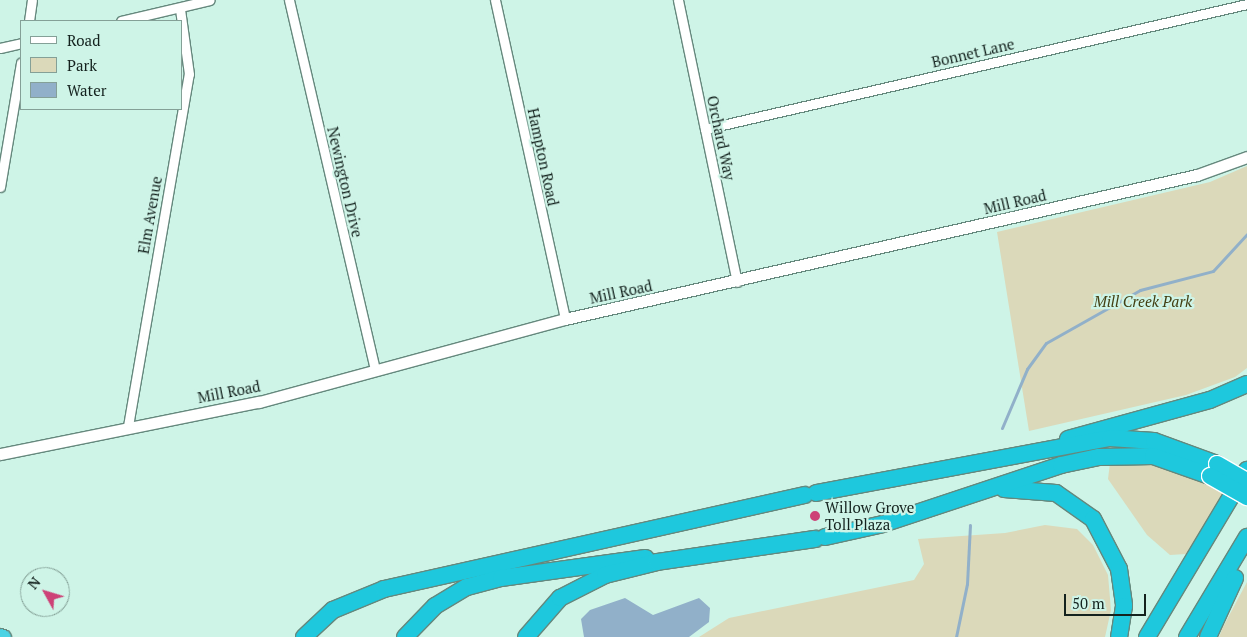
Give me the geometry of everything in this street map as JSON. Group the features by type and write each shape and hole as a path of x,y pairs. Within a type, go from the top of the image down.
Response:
{"highway":[{"path":"304,637 333,610 384,589 903,474 989,464 1047,448 1087,430 1210,400 1247,384"},
{"path":"1047,448 1134,438 1247,481"},
{"path":"526,637 549,608 572,590 605,575 657,562 820,538 883,524 1061,465 1127,454 1153,456 1214,470 1247,497"},
{"path":"1146,637 1247,470"},
{"path":"984,489 1049,491 1068,498 1093,519 1119,569 1124,606 1119,637"},
{"path":"1186,637 1247,537"},
{"path":"405,637 435,606 467,587 639,556 657,562"},
{"path":"1208,637 1247,557"},
{"path":"394,637 436,592 483,567"},
{"path":"311,637 333,610"}],"street":[{"path":"29,20 32,0"},
{"path":"126,20 210,0"},
{"name":"Newington Drive","path":"289,0 374,370"},
{"name":"Hampton Road","path":"494,0 565,319"},
{"name":"Orchard Way","path":"678,0 737,282"},
{"name":"Bonnet Lane","path":"705,129 1247,4"},
{"name":"Elm Avenue","path":"180,8 182,20"},
{"name":"Elm Avenue","path":"128,426 189,74 182,23"},
{"path":"0,48 20,43"},
{"path":"0,187 20,69"},
{"name":"Mill Road","path":"0,454 128,426 258,402 565,319 737,282 1188,177 1247,157"}],"green space":[{"name":"Mill Creek Park","path":"1247,166 1247,368 1235,377 1186,395 1029,431 997,232 1210,182"},
{"path":"1143,461 1227,490 1186,554 1170,555 1147,535 1108,479 1110,463"},
{"path":"1045,525 1077,529 1093,545 1108,575 1111,610 1105,637 699,637 729,618 914,580 924,564 918,539 1005,533"},
{"path":"1247,582 1247,637 1219,637 1223,627"}],"water":[{"path":"625,598 653,615 699,598 710,608 709,622 689,637 584,637 581,619 590,610"}],"waterway":[{"path":"1002,428 1027,369 1046,343 1140,290 1213,271 1247,234"},
{"path":"956,637 967,584 970,525"}],"place":[{"name":"Willow Grove Toll Plaza","path":"815,516"}]}
